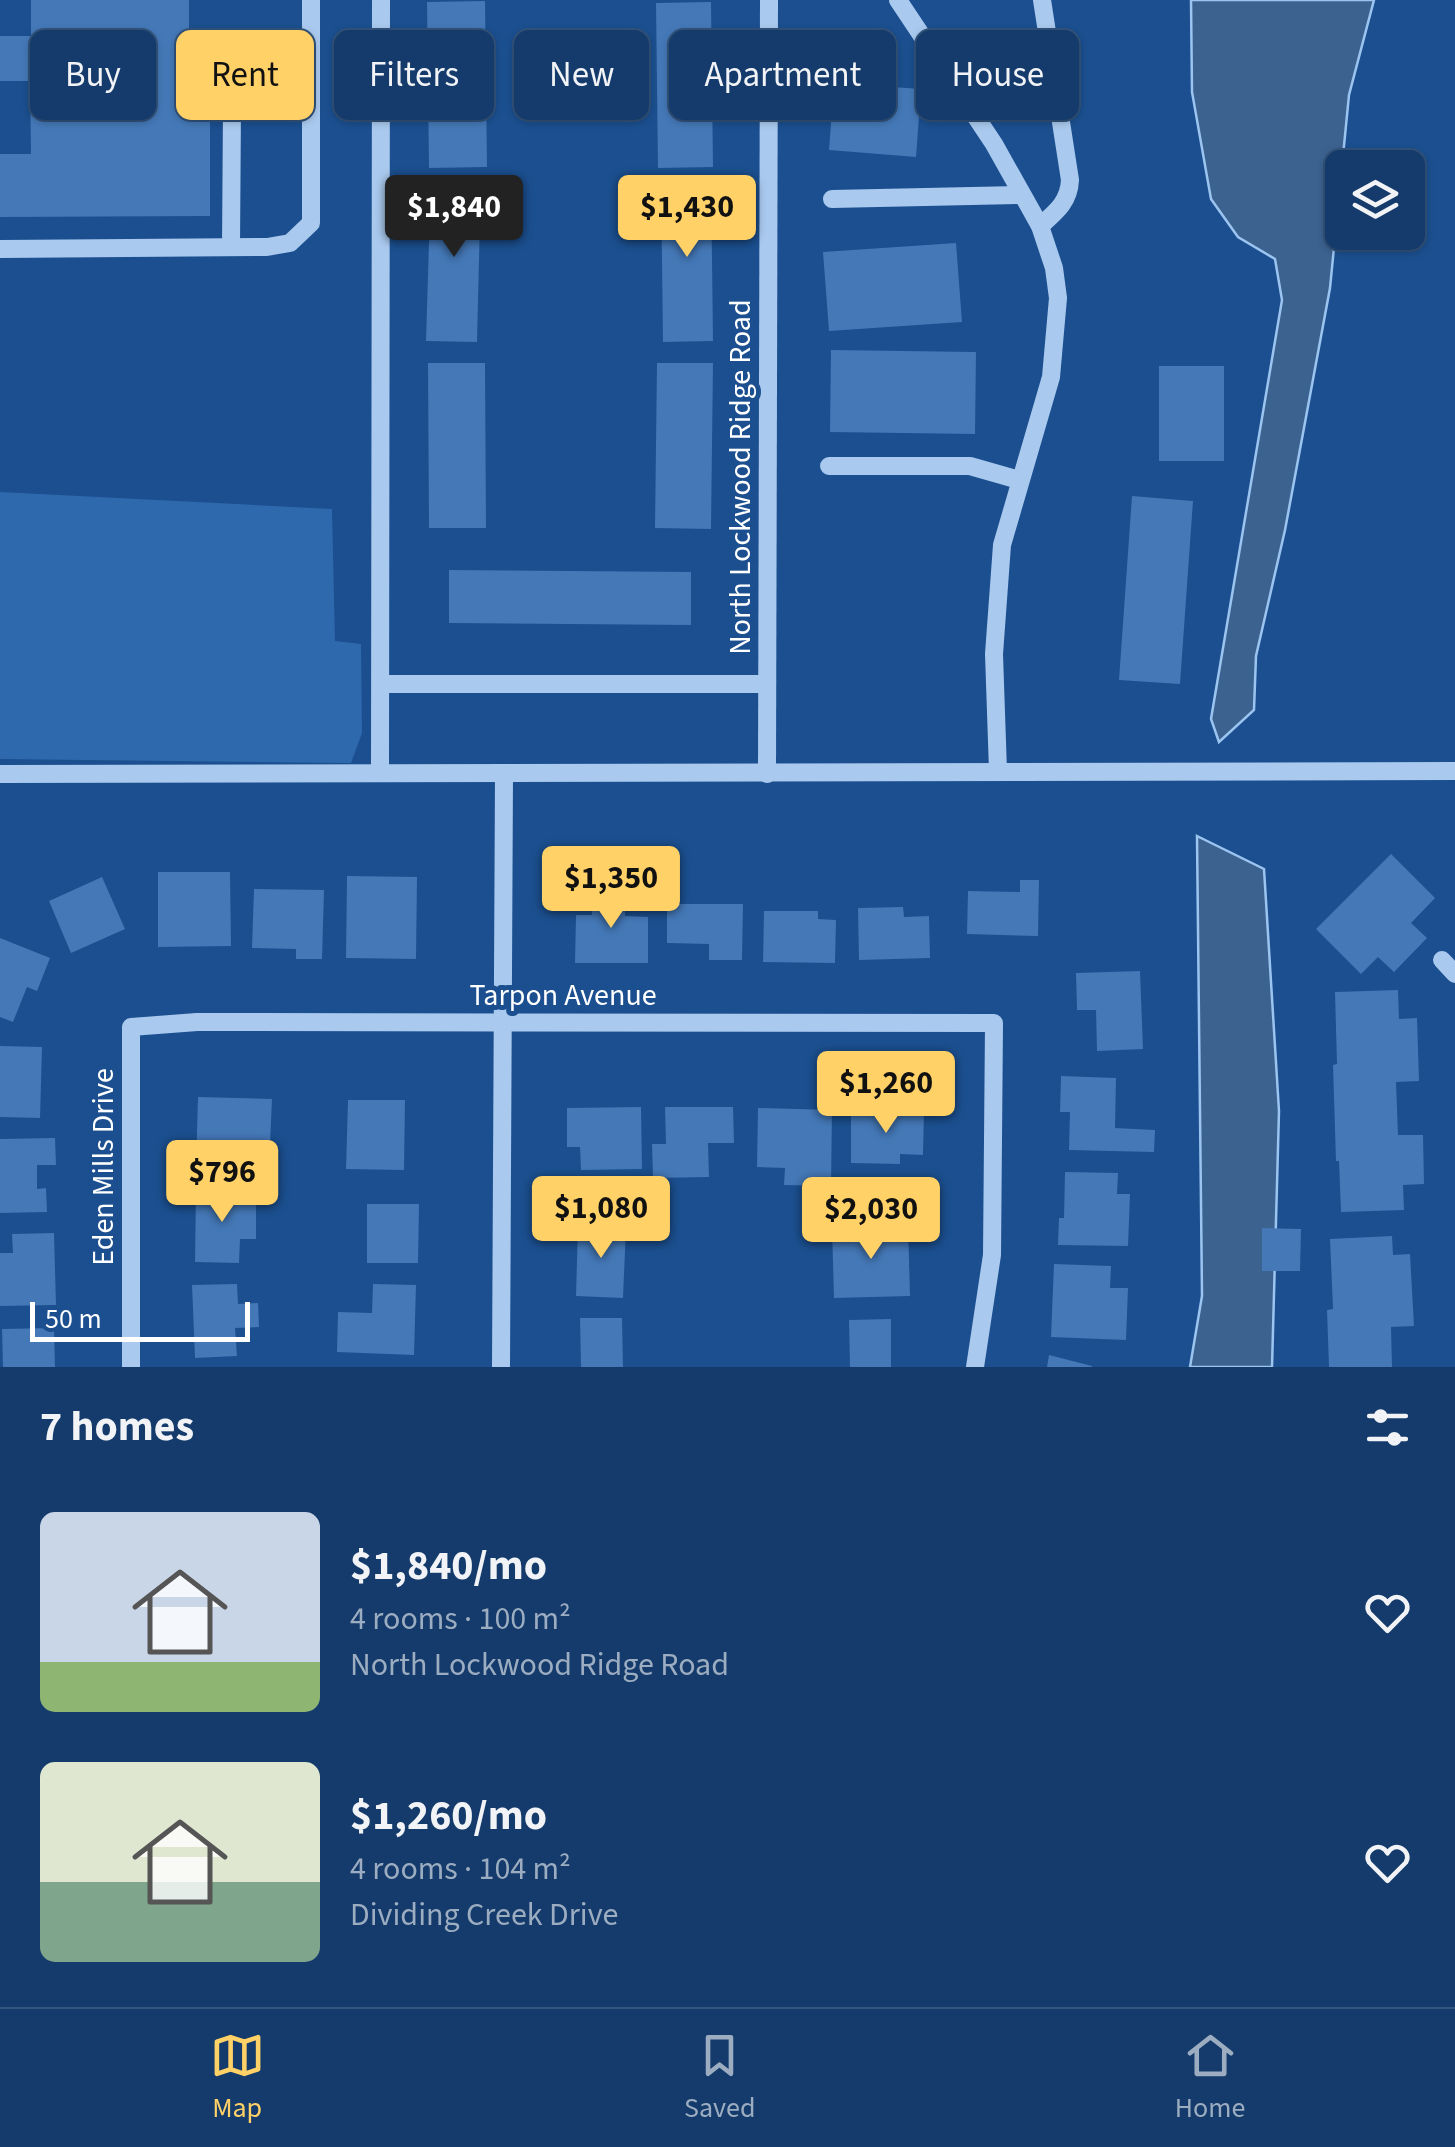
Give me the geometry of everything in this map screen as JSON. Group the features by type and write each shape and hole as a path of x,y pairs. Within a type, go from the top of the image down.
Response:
{"street":[{"path":"0,249 267,247 290,243 311,224 311,0"},
{"path":"380,773 382,0"},
{"name":"North Lockwood Ridge Road","path":"767,774 770,0"},
{"path":"898,0 994,144 1040,226 1054,268 1057,331 1051,378 1018,480 1002,545 996,594 998,770"},
{"path":"1040,226 1063,206 1070,192 1042,0"},
{"path":"232,120 232,247"},
{"path":"832,200 1021,195"},
{"path":"828,466 970,466 1018,480"},
{"path":"382,684 767,684"},
{"path":"0,774 1455,770"},
{"path":"501,1367 504,774"},
{"name":"Tarpon Avenue","path":"131,1027 197,1022 994,1022 992,1255 975,1367"},
{"name":"Eden Mills Drive","path":"131,1027 131,1367"}],"shaded area":[{"path":"1191,0 1374,0 1349,95 1344,150 1325,150 1325,250 1334,250 1330,288 1285,530 1256,656 1254,710 1219,742 1211,719 1282,300 1275,259 1238,237 1211,199 1192,92"},
{"path":"0,492 332,509 335,641 361,644 362,733 351,763 0,759"},
{"path":"1197,836 1264,869 1279,1111 1272,1367 1190,1367 1202,1296"}],"building":[{"path":"31,0 189,0 189,30 176,30 176,120 210,120 210,216 0,217 0,154 31,154 31,120 156,120 156,30 31,30"},
{"path":"485,1 485,30 427,30 427,2"},
{"path":"711,2 711,30 669,30 669,120 712,120 713,167 658,168 656,3"},
{"path":"0,36 30,36 30,81 0,81"},
{"path":"896,87 916,89 916,157 829,150 831,120 896,120"},
{"path":"428,120 486,120 487,167 429,168"},
{"path":"431,177 481,178 477,342 426,341"},
{"path":"711,177 713,341 663,342 661,178"},
{"path":"956,243 962,322 829,331 823,252"},
{"path":"831,350 976,352 975,434 830,432"},
{"path":"428,363 485,363 486,528 429,528"},
{"path":"657,363 713,363 711,529 655,528"},
{"path":"1159,366 1224,366 1224,461 1159,461"},
{"path":"1132,496 1193,501 1180,684 1119,680"},
{"path":"449,570 691,572 691,625 449,623"},
{"path":"1391,854 1435,898 1411,923 1427,938 1394,972 1378,957 1361,974 1316,929"},
{"path":"158,872 230,872 231,946 158,947"},
{"path":"347,876 417,877 416,959 346,958"},
{"path":"102,877 125,929 71,953 49,901"},
{"path":"1020,880 1039,880 1038,936 967,934 968,891 1020,892"},
{"path":"592,887 625,887 625,916 648,917 648,963 575,963 576,915 592,915"},
{"path":"254,889 324,890 322,959 296,959 296,949 252,948"},
{"path":"667,904 743,904 742,960 709,960 709,944 667,943"},
{"path":"903,907 904,917 929,916 930,958 859,960 858,908"},
{"path":"764,911 818,911 818,919 836,920 835,963 763,962"},
{"path":"0,938 50,958 37,991 27,987 13,1022 0,1017"},
{"path":"1140,971 1143,1049 1097,1051 1096,1010 1077,1010 1076,973"},
{"path":"1398,990 1399,1019 1417,1018 1419,1081 1396,1082 1398,1135 1423,1135 1424,1184 1403,1185 1404,1210 1341,1212 1333,1065 1337,1064 1335,992"},
{"path":"0,1046 42,1047 40,1118 0,1117"},
{"path":"1061,1076 1116,1078 1115,1128 1155,1130 1154,1152 1069,1150 1070,1112 1060,1112"},
{"path":"198,1097 272,1099 270,1144 256,1144 256,1170 196,1169"},
{"path":"348,1100 405,1100 404,1170 346,1169"},
{"path":"641,1107 642,1169 581,1170 580,1147 567,1147 567,1108"},
{"path":"665,1107 733,1107 734,1143 708,1143 709,1177 653,1178 652,1144 666,1144"},
{"path":"758,1108 832,1110 831,1186 784,1185 785,1168 757,1167"},
{"path":"851,1111 924,1112 923,1155 900,1154 900,1164 851,1163"},
{"path":"55,1138 56,1165 37,1165 37,1189 46,1188 47,1212 0,1213 0,1139"},
{"path":"1065,1172 1118,1173 1117,1194 1130,1194 1128,1246 1058,1245 1059,1218 1064,1218"},
{"path":"196,1189 239,1189 239,1205 256,1205 256,1239 240,1239 239,1263 195,1262"},
{"path":"367,1204 419,1204 418,1263 367,1263"},
{"path":"578,1225 626,1227 623,1298 576,1296"},
{"path":"908,1225 910,1296 834,1298 832,1227"},
{"path":"1262,1228 1301,1229 1300,1271 1262,1271"},
{"path":"54,1233 56,1305 0,1306 0,1253 13,1253 12,1234"},
{"path":"1392,1236 1393,1255 1410,1254 1414,1326 1391,1327 1392,1367 1329,1367 1327,1310 1333,1309 1330,1239"},
{"path":"1054,1264 1111,1266 1110,1288 1128,1288 1126,1340 1051,1337"},
{"path":"237,1284 238,1304 258,1303 259,1327 235,1328 237,1356 195,1358 192,1285"},
{"path":"373,1284 416,1285 414,1355 337,1352 338,1312 372,1313"},
{"path":"580,1318 622,1318 623,1367 581,1367"},
{"path":"891,1319 891,1367 850,1367 849,1320"},
{"path":"54,1328 55,1367 3,1367 2,1329"},
{"path":"1049,1355 1092,1366 1092,1367 1047,1367"}]}
